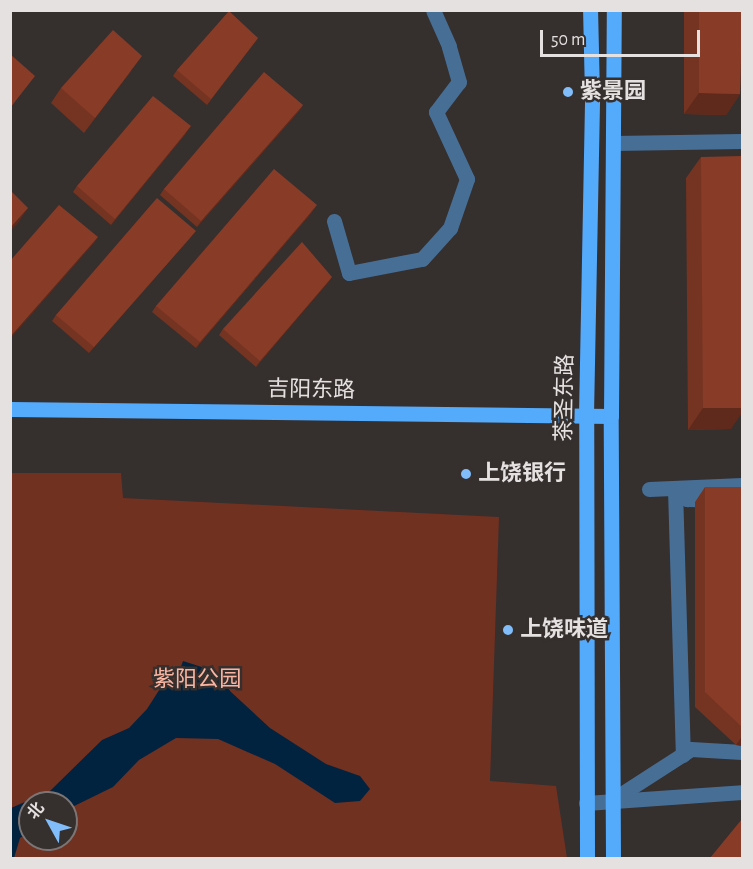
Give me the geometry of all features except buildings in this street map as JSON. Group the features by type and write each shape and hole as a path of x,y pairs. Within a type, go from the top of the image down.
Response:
{"main road":[{"name":"茶圣东路","path":"587,858 585,803 586,415 592,94 590,10"},
{"name":"茶圣东路","path":"613,858 611,416 614,10"},
{"name":"吉阳东路","path":"10,409 611,416"}],"street":[{"path":"334,221 349,273 422,259 450,228 467,179 435,111 459,82 449,46 433,10"},
{"path":"613,143 685,144 742,141"},
{"path":"649,489 742,485"},
{"path":"675,489 683,755"},
{"path":"675,489 687,499 742,500"},
{"path":"613,800 691,749 742,752"},
{"path":"585,803 742,792"}],"green space":[{"name":"紫阳公园","path":"11,473 121,473 123,498 499,517 490,781 556,786 567,858 11,858"}],"water":[{"path":"183,661 214,671 231,692 270,728 326,764 360,776 370,789 360,801 335,803 275,764 218,739 176,738 139,760 113,787 78,804 78,791 50,791 102,740 129,728 147,709 163,684 174,686"},
{"path":"18,805 18,845 14,858 11,858 11,808"}],"place":[{"name":"紫景园","path":"568,92"},
{"name":"上饶银行","path":"466,474"},
{"name":"上饶味道","path":"508,630"}]}
